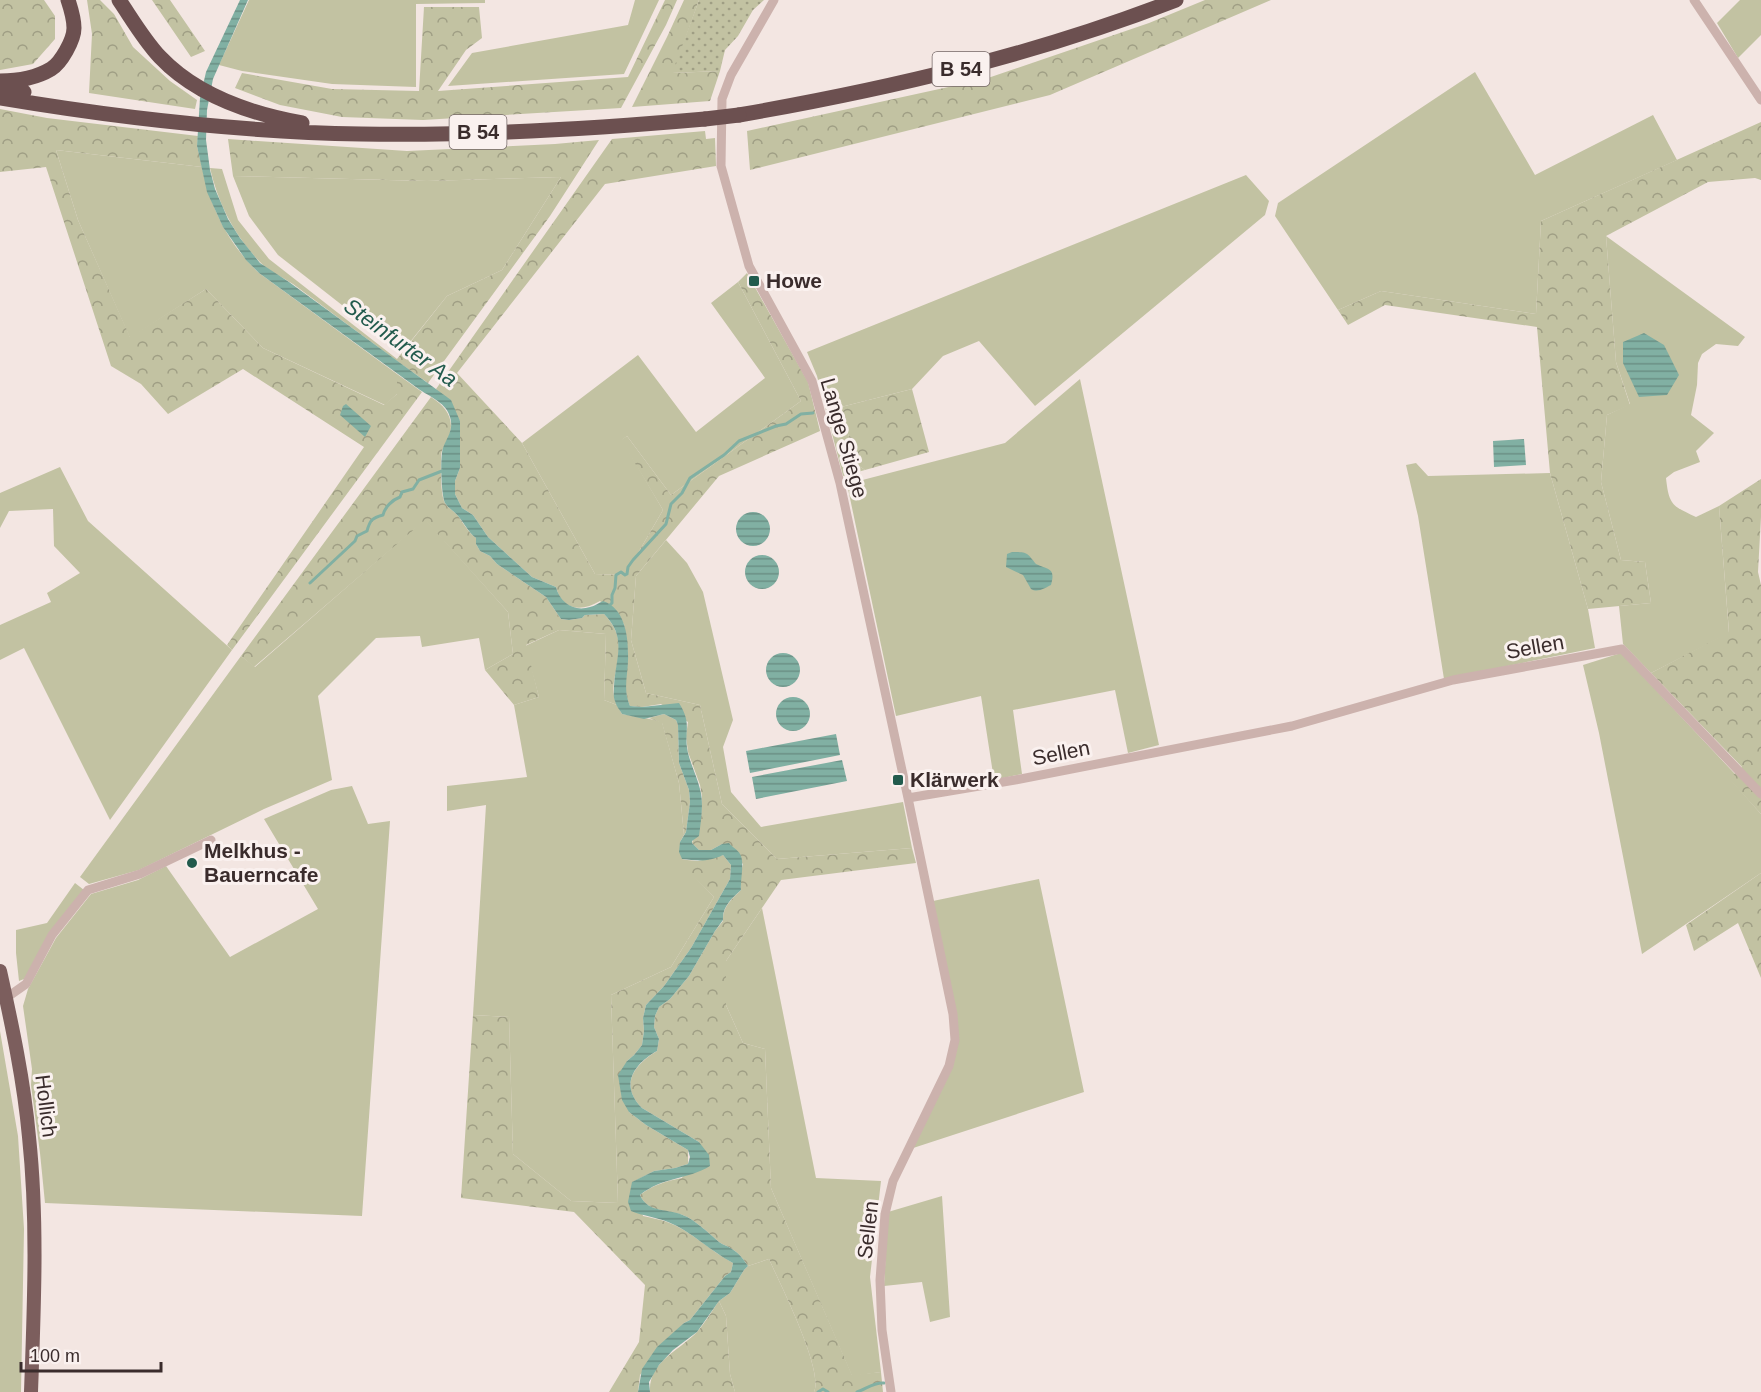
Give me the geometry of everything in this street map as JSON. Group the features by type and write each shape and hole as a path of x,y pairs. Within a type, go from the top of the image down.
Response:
{"highway":[{"path":"0,81 31,78 53,68 66,53 74,31 68,0"},
{"path":"119,0 144,37 161,57 177,72 209,92 243,109 289,121 361,134"},
{"name":"B 54","path":"0,98 84,112 174,122 361,134 628,126 739,115 860,93 965,68 1080,34 1176,0"},
{"name":"B 54","path":"0,87 136,112 174,122"}],"main road":[{"name":"Hollich","path":"0,971 24,1095 29,1137 34,1211 35,1276 31,1392"}],"street":[{"name":"Lange Stiege","path":"774,0 731,75 722,99 722,166 749,266 812,381 840,483 908,798"},
{"path":"1694,0 1761,100"},
{"name":"Sellen","path":"891,1392 882,1330 880,1280 885,1214 893,1181 949,1066 955,1040 953,1014 908,798 1015,780 1292,726 1453,680 1622,649 1761,794"},
{"path":"6,998 26,984 52,935 88,890 140,874 211,840"}],"green space":[{"path":"0,0 44,0 55,16 55,39 33,64 0,70"},
{"path":"87,0 100,0 114,14 133,47 170,81 197,100 195,109 89,93 92,34"},
{"path":"152,0 170,0 205,51 191,57"},
{"path":"249,0 485,0 485,3 416,4 416,87 332,84 242,71 219,65"},
{"path":"635,0 659,0 624,74 448,86 472,53 628,25"},
{"path":"665,0 677,0 621,108 423,120 342,117 280,105 235,88 242,73 332,89 419,91 424,7 479,7 482,38 466,50 438,91 628,77"},
{"path":"684,0 699,0 673,73 720,71 710,101 632,107 667,37"},
{"path":"699,0 764,0 753,10 738,36 725,50 720,71 672,73"},
{"path":"1205,0 1271,0 1050,95 750,170 747,131 985,79 1149,23"},
{"path":"1740,0 1761,0 1761,35 1738,58 1717,23"},
{"path":"1475,72 1535,175 1653,115 1677,160 1541,221 1536,314 1381,291 1338,310 1275,216 1278,203"},
{"path":"0,109 47,118 198,136 197,146 202,167 56,150 78,220 130,337 206,289 263,348 384,405 397,394 397,374 422,392 232,650 227,645 364,447 243,369 168,414 141,384 111,366 46,167 0,172"},
{"path":"1761,122 1761,180 1755,178 1708,182 1606,236 1616,362 1630,405 1607,415 1601,482 1621,560 1645,562 1651,603 1588,609 1550,473 1537,327 1385,305 1348,325 1338,310 1381,291 1536,314 1541,221"},
{"path":"705,131 706,139 715,138 716,166 605,184 457,373 522,443 595,574 622,575 663,510 621,440 627,436 671,495 801,401 738,282 747,273 808,382 820,431 719,476 636,576 631,640 646,693 700,705 722,804 777,859 912,848 916,863 781,880 726,961 726,1005 743,1043 765,1049 771,1188 852,1375 881,1372 883,1392 814,1392 813,1365 807,1347 769,1259 748,1266 737,1252 719,1242 693,1221 679,1214 654,1208 648,1205 640,1195 660,1184 682,1178 699,1142 642,1108 631,1091 632,1076 642,1063 657,1051 659,1039 654,1027 659,1007 670,999 689,976 723,921 726,907 741,890 740,876 743,864 722,844 711,850 699,850 692,843 701,819 702,796 688,752 686,736 688,722 661,704 630,706 625,685 628,655 624,624 600,601 580,608 568,605 559,595 556,587 532,577 488,537 473,515 462,508 455,494 455,481 460,468 460,421 436,389 612,139"},
{"path":"228,139 407,151 599,140 550,216 428,383 397,359 447,296 502,270 561,177 427,181 233,176"},
{"path":"56,150 202,167 210,196 222,225 248,262 259,273 397,374 397,394 385,405 263,348 206,289 130,338 78,220"},
{"path":"210,168 222,169 238,220 269,259 397,361 259,261 228,218"},
{"path":"1246,175 1269,201 1265,215 1035,406 979,341 943,356 912,389 841,407 856,464 865,470 843,476 817,376 807,352"},
{"path":"233,176 426,181 561,177 502,270 447,296 402,352 278,255 249,216"},
{"path":"1606,236 1745,337 1738,346 1716,344 1702,354 1698,363 1697,385 1691,415 1714,433 1696,451 1700,462 1674,472 1666,478 1671,500 1682,510 1696,517 1719,506 1729,633 1651,673 1623,644 1619,606 1651,603 1645,562 1621,560 1601,482 1607,415 1630,404 1616,362"},
{"path":"738,282 801,401 671,495 627,436 622,440 663,510 623,575 595,574 522,443 638,355 696,432 765,378 711,303"},
{"path":"1080,379 1159,745 1128,753 1115,690 1013,710 1022,774 994,780 981,696 896,716 847,484 1005,443"},
{"path":"912,389 929,452 865,470 856,464 841,407"},
{"path":"431,397 446,410 451,426 441,457 445,503 476,538 480,551 546,597 561,619 569,620 582,618 585,615 604,614 618,639 619,651 614,684 617,705 604,700 606,634 559,630 526,645 539,697 514,705 485,670 513,654 508,612 425,520 254,667 241,656"},
{"path":"1416,463 1428,476 1550,473 1588,609 1595,648 1444,679 1418,516 1406,465"},
{"path":"60,467 88,521 232,650 110,820 24,648 0,660 0,625 51,602 47,593 80,573 54,546 53,509 9,511 0,528 0,493"},
{"path":"1761,479 1758,572 1761,585 1761,814 1729,779 1742,767 1651,673 1729,632 1719,506"},
{"path":"425,519 508,612 513,654 485,670 479,638 422,647 420,636 376,638 318,696 332,780 264,809 139,870 89,884 80,877 241,656 255,667"},
{"path":"666,540 687,563 703,592 733,720 723,747 731,792 761,827 903,802 912,848 777,859 722,804 700,705 646,693 631,640 636,576"},
{"path":"559,630 606,634 604,700 617,705 622,714 662,722 679,783 684,835 680,842 682,859 687,860 688,870 714,897 671,967 611,995 618,1203 571,1201 513,1154 509,1017 473,1015 486,805 447,811 447,786 527,777 514,705 539,697 525,646"},
{"path":"1621,653 1735,774 1730,779 1761,814 1761,873 1642,954 1599,733 1583,665"},
{"path":"664,714 676,720 678,725 679,763 689,790 690,802 684,835 679,783 662,723 649,718"},
{"path":"352,786 368,824 390,821 362,1216 45,1203 31,1085 32,1069 23,1006 28,989 56,938 91,894 138,880 166,866 230,957 318,909 264,819 331,790"},
{"path":"723,855 731,865 730,879 691,948 664,986 646,1005 642,1045 627,1061 629,1112 688,1150 688,1164 654,1171 633,1182 643,1216 675,1226 733,1263 731,1272 725,1276 690,1320 684,1323 640,1375 638,1392 609,1392 639,1342 645,1285 574,1212 461,1198 473,1015 509,1017 513,1154 571,1201 618,1203 611,995 671,967 714,897 687,870 687,860 698,861"},
{"path":"1761,873 1761,978 1738,923 1694,951 1686,925"},
{"path":"1039,879 1084,1092 907,1150 952,1066 958,1024 933,901"},
{"path":"75,883 84,890 24,979 19,981 16,930 47,923"},
{"path":"762,908 816,1178 881,1181 870,1277 881,1372 852,1376 771,1188 765,1049 743,1043 726,1005 726,961"},
{"path":"0,1031 18,1136 24,1229 21,1392 0,1392"},
{"path":"942,1196 950,1317 930,1322 922,1282 884,1286 888,1212"},
{"path":"769,1259 807,1347 813,1365 814,1392 735,1392 730,1374 726,1316 719,1301 730,1293 748,1266"},
{"path":"719,1301 726,1316 730,1374 735,1392 650,1392 654,1372 666,1358 697,1332"}],"shaded area":[{"path":"240,0 248,0 213,79 207,110 206,140 210,170 215,189 228,219 260,263 451,400 460,421 460,468 455,481 455,494 462,508 473,515 488,537 532,577 556,587 564,602 573,607 584,608 603,601 616,609 627,638 626,686 630,706 679,703 686,717 688,753 702,800 699,836 692,843 699,850 711,850 729,843 741,857 741,890 726,907 723,920 689,976 670,999 659,1007 654,1027 659,1039 657,1051 636,1069 632,1076 631,1091 642,1108 699,1142 709,1155 710,1166 648,1189 640,1195 644,1201 654,1208 689,1218 719,1242 737,1252 748,1266 730,1293 719,1301 697,1332 673,1350 659,1365 649,1382 650,1392 638,1392 642,1369 657,1347 690,1320 725,1276 731,1272 733,1263 676,1226 631,1211 628,1202 632,1182 654,1171 688,1164 690,1157 688,1150 629,1112 622,1100 618,1075 642,1045 646,1005 664,986 691,948 730,879 731,865 723,855 703,860 682,859 679,852 680,842 686,832 690,802 689,790 679,763 678,725 676,720 664,714 644,719 622,714 616,705 614,698 618,640 616,632 604,614 585,615 582,618 569,620 561,619 546,597 480,551 476,538 445,503 441,459 451,426 446,408 259,273 246,260 223,227 207,192 197,146 200,98 206,72"},
{"path":"1644,333 1664,345 1679,375 1667,395 1639,397 1623,363 1623,342"},
{"path":"346,404 371,426 365,437 340,415"},
{"path":"1524,439 1526,465 1494,467 1493,441"},
{"path":"753,512 765,517 770,529 765,541 753,546 741,541 736,529 741,517"},
{"path":"1012,552 1027,554 1036,564 1050,570 1052,572 1051,585 1039,590 1031,589 1023,575 1006,567 1007,554"},
{"path":"762,555 774,560 779,572 774,584 762,589 750,584 745,572 750,560"},
{"path":"783,653 795,658 800,670 795,682 783,687 771,682 766,670 771,658"},
{"path":"793,697 805,702 810,714 805,726 793,731 781,726 776,714 781,702"},
{"path":"836,734 840,755 750,773 746,751"},
{"path":"842,760 847,781 756,799 752,777"}],"waterway":[{"path":"608,607 612,603 616,575 621,572 627,574 628,567 633,560 666,524 671,504 682,493 690,478 724,455 739,441 786,424 801,414 813,413"},
{"path":"310,583 355,541 357,536 367,531 372,520 383,515 387,507 400,497 402,492 413,489 419,480 442,471"},
{"path":"857,1392 884,1383"},
{"path":"818,1392 823,1389 828,1392"}],"place":[{"name":"Howe","path":"754,281"},
{"name":"Klärwerk","path":"898,780"},
{"name":"Melkhus - Bauerncafe","path":"192,863"}],"water label":[{"name":"Steinfurter Aa","path":"401,342"}]}
